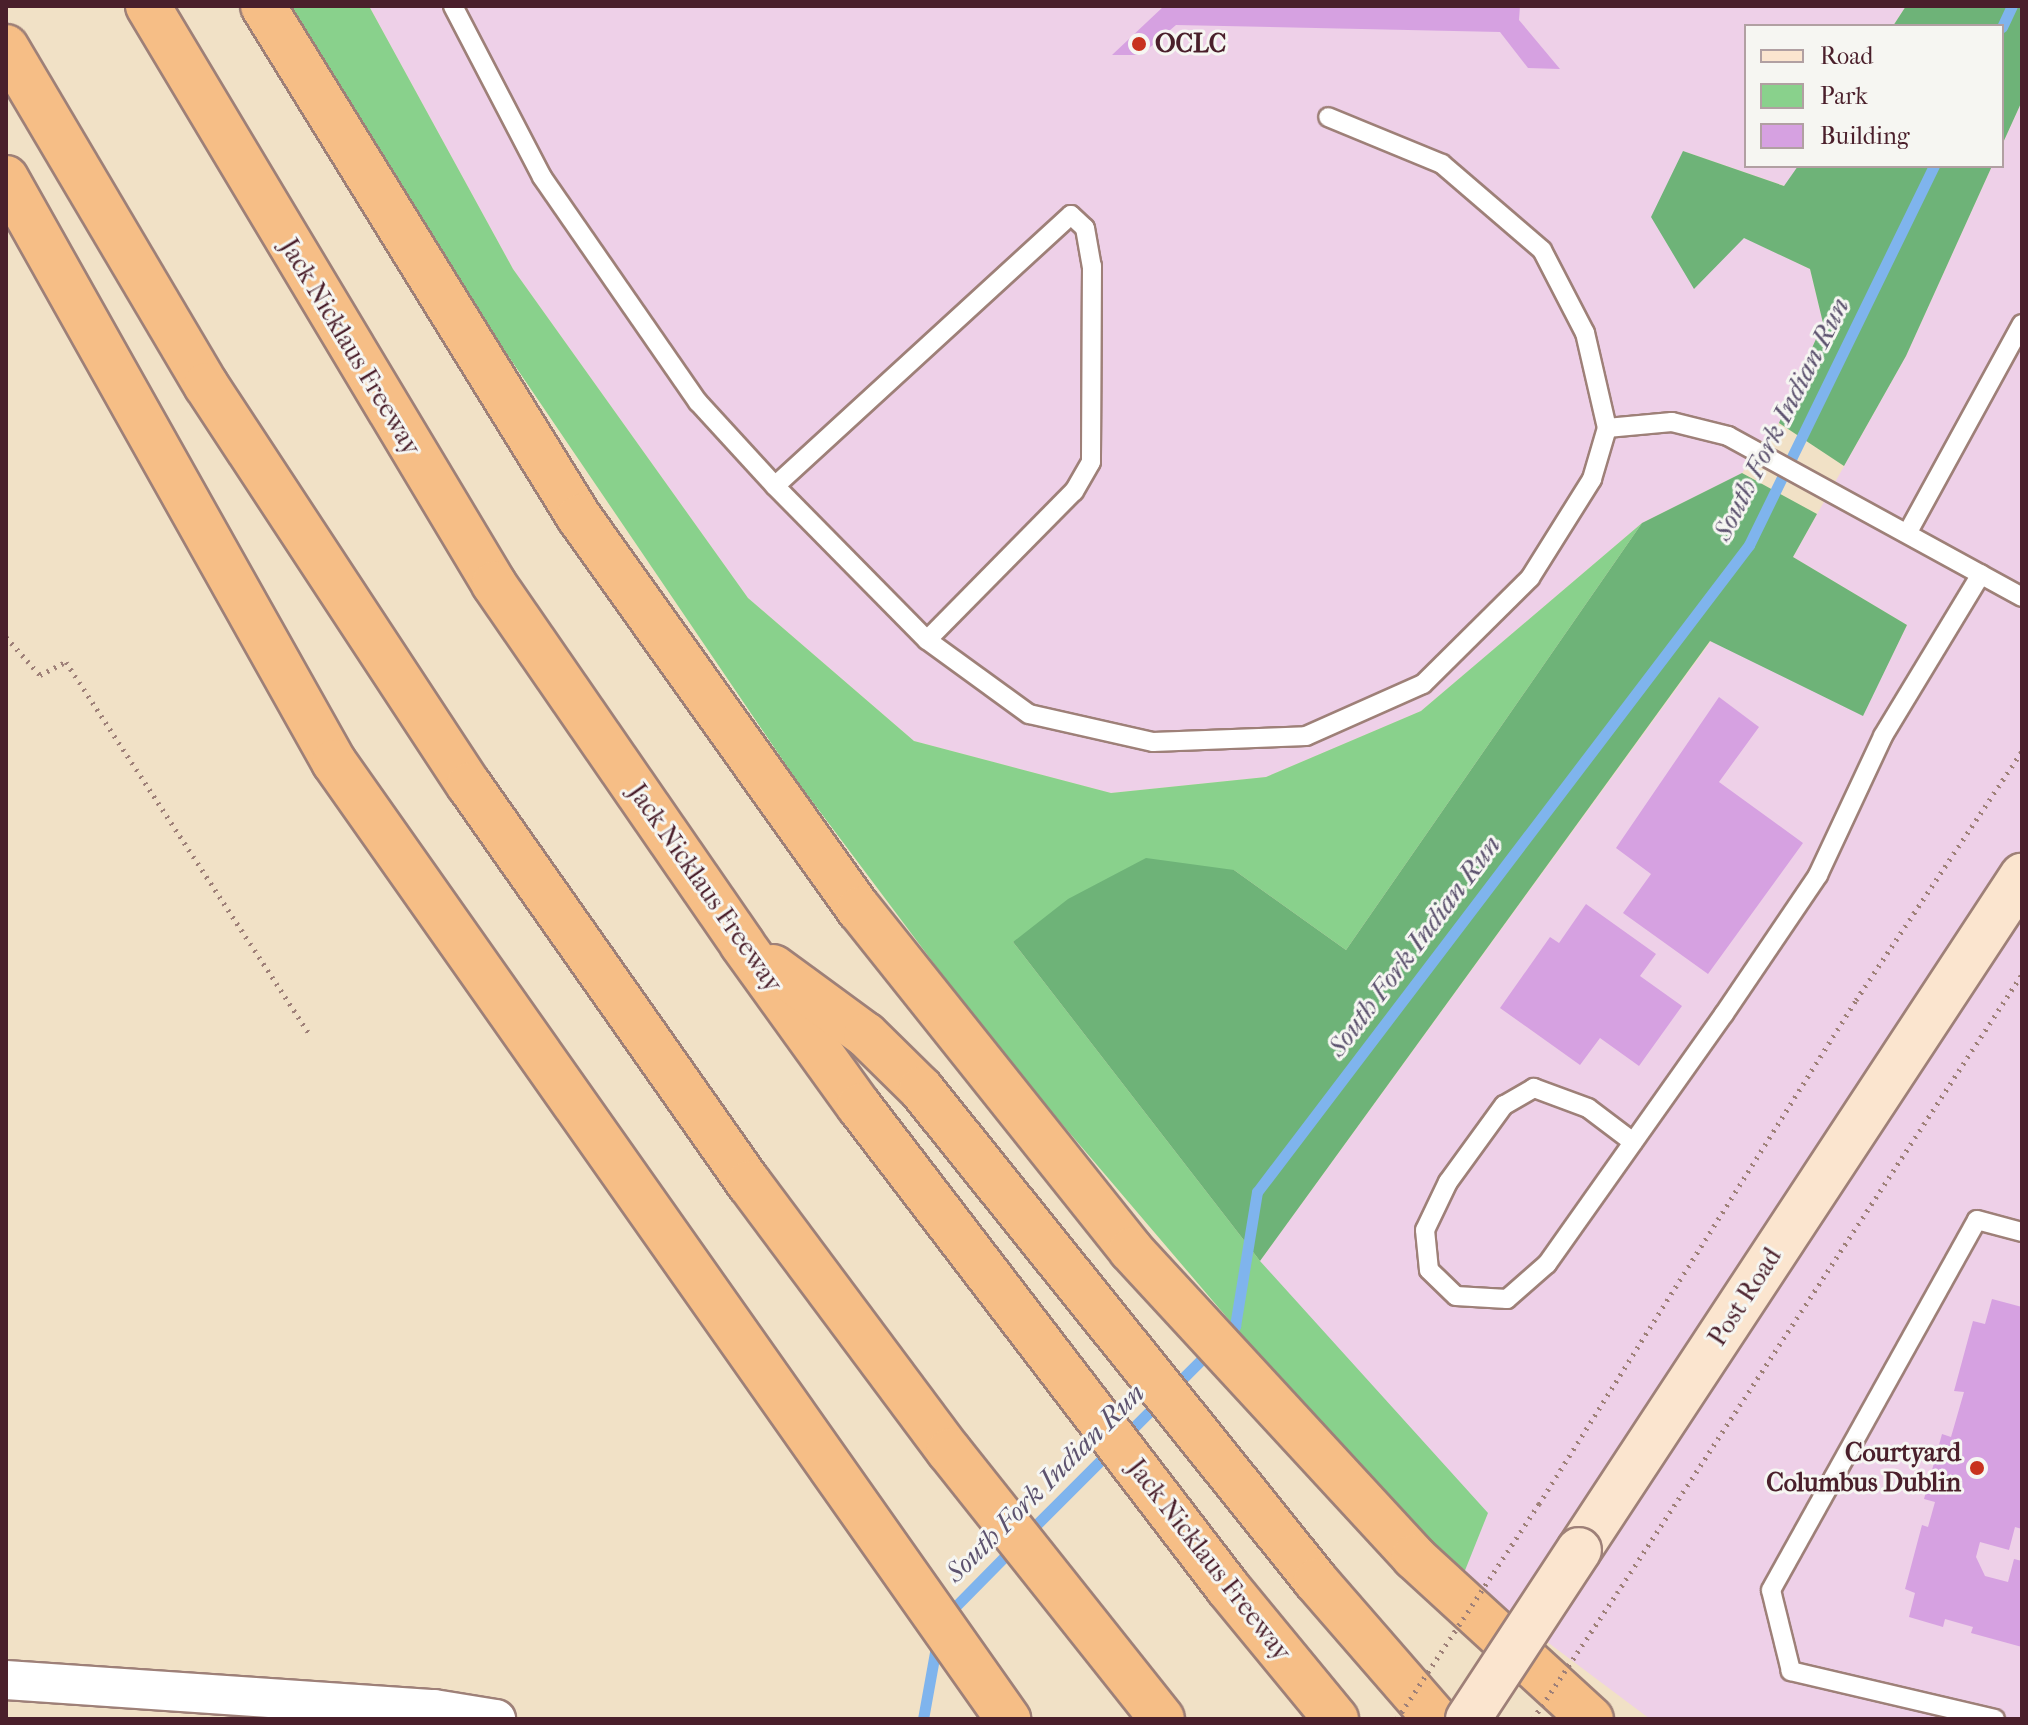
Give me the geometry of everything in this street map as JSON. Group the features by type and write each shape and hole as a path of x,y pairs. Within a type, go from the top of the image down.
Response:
{"highway":[{"name":"Jack Nicklaus Freeway","path":"148,6 494,584 742,944 1052,1359 1336,1719"},
{"path":"263,6 579,517 859,909 1131,1250 1414,1557 1591,1719"},
{"path":"6,47 206,385 469,785 749,1183 949,1451 1162,1719"},
{"path":"6,178 334,762 850,1500 1008,1719"},
{"path":"742,944 866,1035 921,1089 1227,1468 1436,1719"}],"main road":[{"name":"Post Road","path":"1468,1719 2022,876"}],"street":[{"path":"6,1680 117,1704 434,1709 496,1719"}],"lane":[{"path":"453,6 542,177 698,402 775,486 927,640 1029,714 1153,742 1306,736 1423,684 1530,578 1592,479 1607,428 1585,333 1542,250 1442,164 1328,117"},
{"path":"775,486 1071,215 1085,228 1092,266 1091,462 1074,491 927,640"},
{"path":"1908,532 2022,324"},
{"path":"1607,428 1672,422 1728,436 1861,505 2022,597"},
{"path":"1633,1142 1588,1108 1534,1088 1504,1105 1448,1182 1425,1230 1429,1270 1456,1296 1507,1299 1547,1264 1633,1142 1818,875 1883,736 1981,574"},
{"path":"1995,1719 1791,1671 1771,1590 1977,1220 2022,1232"}],"path":[{"path":"6,637 40,675 66,662 311,1036"},
{"path":"1397,1719 1539,1504 1856,1000 2022,751"},
{"path":"1533,1719 2022,974"}],"shaded area":[{"path":"369,6 1906,6 1894,24 1744,24 1744,168 1797,168 1785,186 1683,151 1744,237 1810,269 1823,323 1779,423 1742,473 1642,523 1421,711 1266,777 1111,793 914,741 748,598 513,269"},
{"path":"2022,101 2022,1719 1650,1719 1462,1578 1260,1261 1711,641 1863,715 1907,625 1793,557 1906,356 1991,168 2004,168 2004,141"}],"green space":[{"path":"287,6 369,6 513,269 748,598 914,741 1111,793 1266,777 1421,711 1642,523 1346,950 1234,870 1013,942 1260,1261 1488,1513 1462,1578 1253,1348 998,1049 797,781 378,164"},
{"path":"1906,6 2022,6 2022,101 2004,141 2004,24 1894,24"},
{"path":"1683,151 1784,186 1797,168 1991,168 1906,356 1844,466 1779,423 1823,323 1810,269 1744,238 1694,289 1651,217"},
{"path":"1742,473 1817,514 1793,557 1907,625 1863,716 1710,641 1260,1261 1013,942 1068,899 1146,858 1234,870 1346,950 1642,523"}],"building":[{"name":"OCLC","path":"1164,6 1520,6 1519,20 1560,69 1528,68 1500,32 1176,25 1141,55 1112,55"},
{"path":"1719,697 1759,727 1719,782 1803,843 1708,974 1623,913 1651,874 1616,848"},
{"path":"1586,904 1656,954 1640,976 1682,1006 1639,1066 1600,1038 1580,1065 1500,1008 1550,937 1559,943"},
{"name":"Courtyard Columbus Dublin","path":"1992,1299 2022,1307 2022,1529 2015,1527 2009,1550 1980,1542 1976,1557 1985,1576 2008,1582 2014,1559 2022,1561 2022,1647 1971,1633 1973,1627 1945,1619 1943,1627 1909,1617 1915,1593 1905,1589 1922,1525 1928,1527 1935,1502 1924,1499 1942,1434 1951,1437 1964,1392 1954,1391 1973,1321 1985,1324"}],"waterway":[{"name":"South Fork Indian Run","path":"2003,24 2012,6"},
{"name":"South Fork Indian Run","path":"1224,1337 1235,1326 1257,1192 1749,545 1933,168"},
{"name":"South Fork Indian Run","path":"1173,1388 1212,1349"},
{"name":"South Fork Indian Run","path":"1125,1436 1161,1400"},
{"name":"South Fork Indian Run","path":"1026,1535 1110,1451"},
{"name":"South Fork Indian Run","path":"947,1615 1014,1547"},
{"name":"South Fork Indian Run","path":"923,1719 937,1641"}],"place":[{"name":"OCLC","path":"1139,44"},
{"name":"Courtyard Columbus Dublin","path":"1977,1468"}]}
